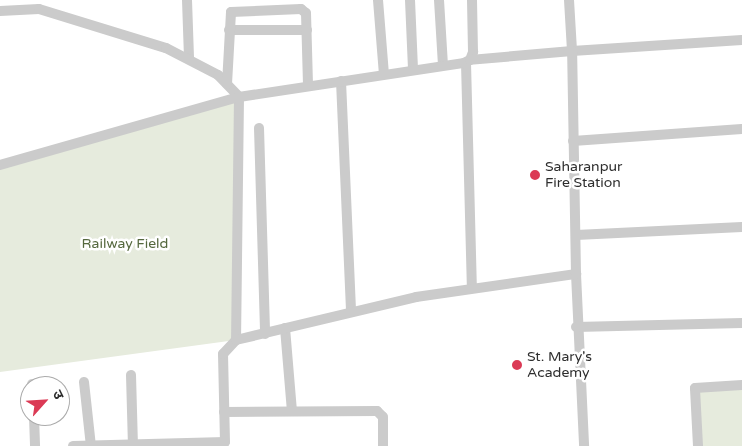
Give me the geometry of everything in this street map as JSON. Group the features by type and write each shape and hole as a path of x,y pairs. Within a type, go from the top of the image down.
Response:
{"street":[{"path":"187,0 189,58"},
{"path":"378,0 384,74"},
{"path":"410,0 414,70"},
{"path":"439,0 443,65"},
{"path":"472,0 473,52 468,61 472,288"},
{"path":"569,0 576,235 576,327 584,446"},
{"path":"0,11 30,4 126,34 189,58 218,75 240,96 236,340"},
{"path":"227,84 229,30 233,10 304,10 307,30 308,86"},
{"path":"229,30 307,30"},
{"path":"0,165 240,96 468,61 572,51 742,40"},
{"path":"341,81 351,311"},
{"path":"260,128 265,334"},
{"path":"573,141 742,129"},
{"path":"576,235 742,227"},
{"path":"73,446 225,444 223,354 236,340 351,311 472,288 576,274"},
{"path":"576,327 742,322"},
{"path":"286,328 292,411"},
{"path":"131,375 134,446"},
{"path":"84,382 91,446"},
{"path":"698,446 695,388 742,385"},
{"path":"224,412 380,412 383,446"},
{"path":"35,426 36,446"}],"green space":[{"name":"Railway Field","path":"239,97 236,340 0,372 0,166"},
{"path":"695,388 742,388 742,446 695,446"}],"place":[{"name":"Saharanpur Fire Station","path":"535,175"},
{"name":"St. Mary's Academy","path":"517,365"}]}
